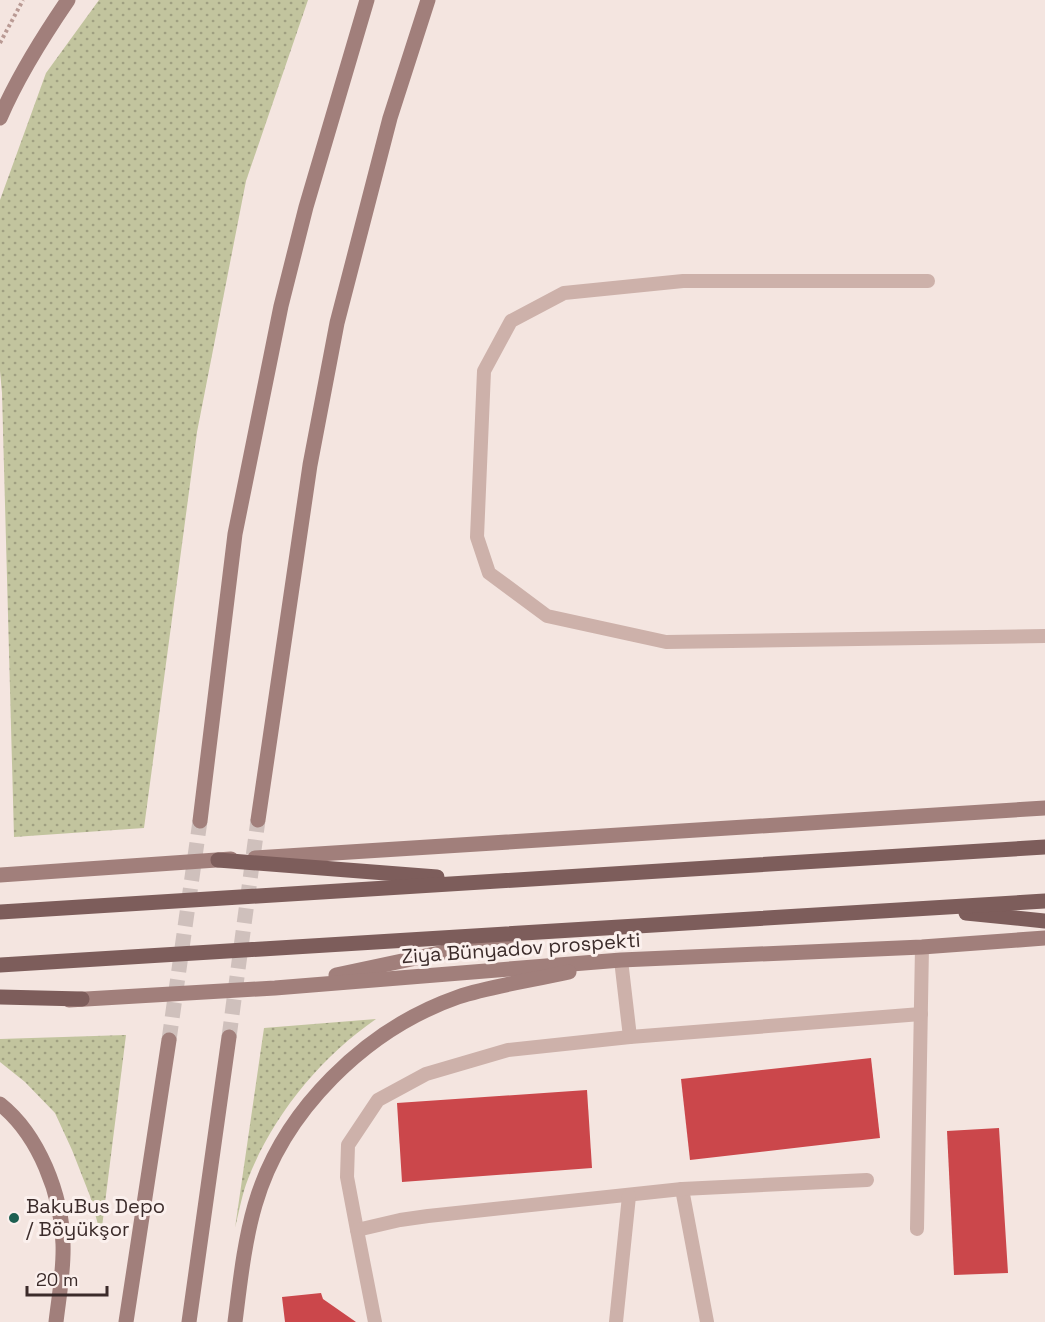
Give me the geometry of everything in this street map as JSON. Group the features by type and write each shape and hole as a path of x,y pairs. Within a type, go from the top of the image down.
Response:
{"main road":[{"path":"0,118 39,42 68,0"},
{"path":"200,821 235,534 284,295 306,207 367,0"},
{"path":"258,820 310,465 337,323 387,129 428,0"},
{"path":"0,875 1045,808"},
{"path":"0,912 1045,847"},
{"path":"218,860 494,881"},
{"name":"Ziya Bünyadov prospekti","path":"0,965 1045,901"},
{"path":"922,909 1045,921"},
{"path":"275,987 539,932"},
{"name":"Ziya Bünyadov prospekti","path":"0,1004 275,987 621,960 922,947 1045,939"},
{"path":"235,1322 243,1263 255,1205 272,1160 290,1129 320,1091 354,1058 394,1028 423,1011 460,997 621,960"},
{"path":"0,997 82,999"},
{"path":"189,1322 229,1037"},
{"path":"126,1322 169,1040"},
{"path":"0,1104 11,1113 41,1155 57,1197 63,1243 56,1322"}],"lane":[{"path":"928,281 683,281 564,293 511,321 484,371 477,537 489,573 547,616 666,642 1045,636"},
{"path":"917,1229 922,947"},
{"path":"621,960 630,1037"},
{"path":"375,1322 347,1177 348,1145 378,1100 426,1074 508,1050 630,1037 921,1014"},
{"path":"357,1230 419,1217 682,1189 867,1180"},
{"path":"682,1189 707,1322"},
{"path":"616,1322 629,1196"}],"path":[{"path":"0,42 23,0"}],"green space":[{"path":"99,0 308,0 246,181 197,432 144,828 14,837 0,371 0,200 46,73"},
{"path":"376,1019 355,1034 317,1070 285,1111 258,1155 242,1197 235,1228 264,1028"},
{"path":"126,1035 101,1235 90,1196 55,1113 25,1082 0,1062 0,1039"}],"building":[{"path":"871,1058 880,1138 690,1160 681,1079"},
{"path":"587,1090 592,1168 402,1182 397,1103"},
{"path":"999,1128 1008,1273 954,1275 947,1131"},
{"path":"321,1293 323,1299 356,1322 285,1322 282,1297"}],"tunnel":[{"path":"229,1037 258,820"},
{"path":"169,1040 200,821"}],"place":[{"name":"BakuBus Depo / Böyükşor","path":"14,1218"}]}
